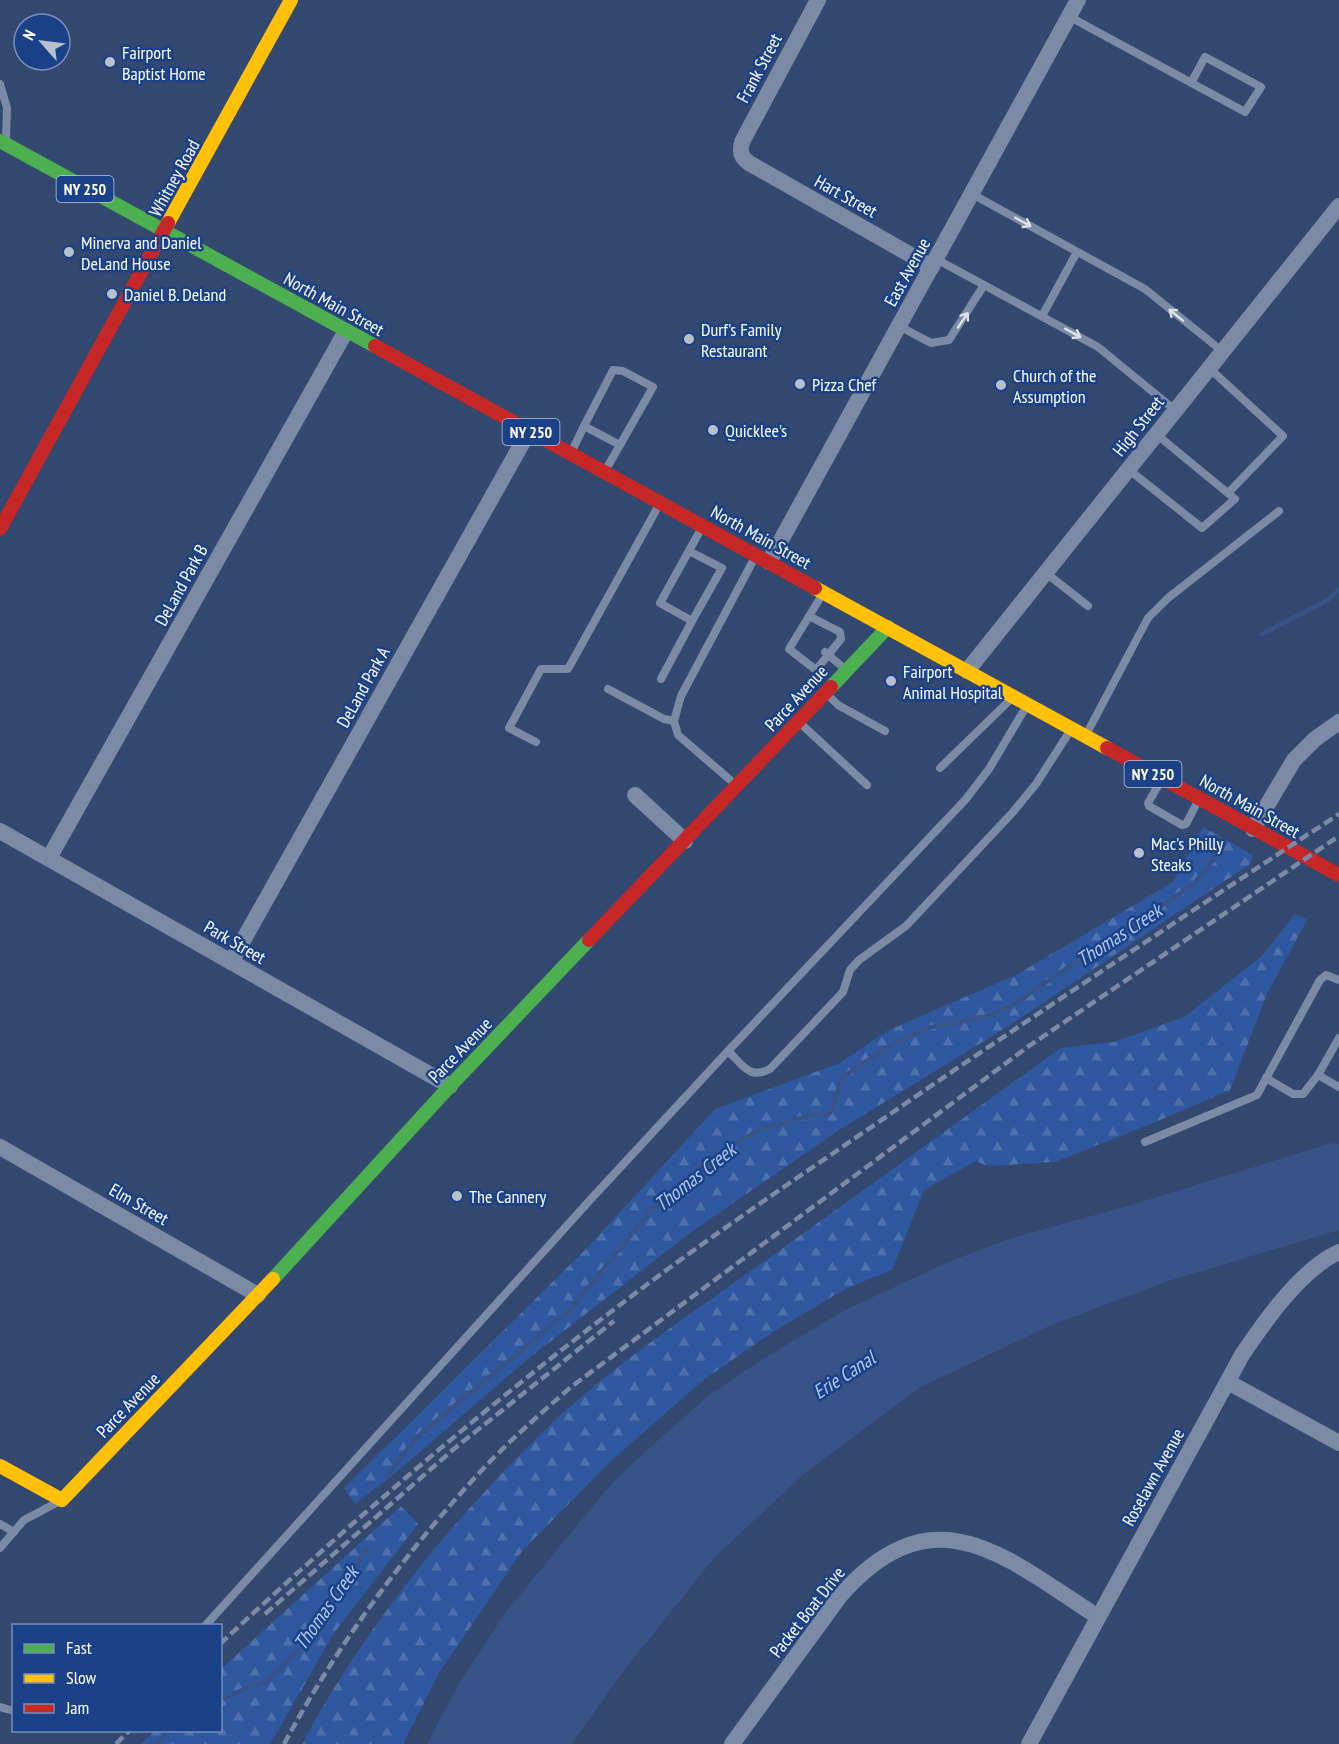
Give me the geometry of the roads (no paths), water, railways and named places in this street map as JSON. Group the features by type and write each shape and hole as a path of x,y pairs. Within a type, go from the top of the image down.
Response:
{"main road":[{"name":"Whitney Road","path":"0,529 291,0"},
{"name":"NY 250","path":"3,143 165,232"},
{"name":"North Main Street","path":"165,232 1339,875"},
{"name":"Parce Avenue","path":"62,1500 258,1295 450,1086 888,627"},
{"path":"0,1466 62,1500"}],"street":[{"name":"Frank Street","path":"742,156 743,140 818,0"},
{"name":"East Avenue","path":"763,559 899,326 1078,0"},
{"name":"Hart Street","path":"742,156 749,163 934,263"},
{"name":"High Street","path":"967,671 1339,206"},
{"name":"DeLand Park B","path":"50,858 346,331"},
{"name":"DeLand Park A","path":"231,962 529,431"},
{"path":"1253,829 1294,760 1315,739 1339,722"},
{"path":"635,795 685,841"},
{"name":"Park Street","path":"0,831 450,1086"},
{"name":"Elm Street","path":"0,1148 258,1295"},
{"name":"Roselawn Avenue","path":"1029,1744 1242,1354 1278,1305 1314,1269 1339,1252"},
{"path":"1228,1382 1339,1443"},
{"name":"Packet Boat Drive","path":"732,1744 840,1596 858,1576 876,1561 915,1543 938,1540 959,1541 983,1547 1006,1558 1098,1617"}],"lane":[{"path":"1069,16 1245,112 1261,87 1204,57 1191,82"},
{"path":"0,84 7,108 3,143"},
{"path":"972,194 1145,289 1222,351"},
{"path":"1042,316 1077,252"},
{"path":"934,263 984,285 1098,346 1174,411"},
{"path":"899,326 931,343 949,340 984,285"},
{"path":"1209,368 1283,436 1228,493"},
{"path":"570,454 614,370 623,371 653,387 604,472"},
{"path":"584,426 620,445"},
{"path":"1128,469 1202,528 1235,499 1156,434"},
{"path":"536,742 509,728 542,669 568,669 660,503"},
{"path":"1086,736 1148,618 1168,598 1279,511"},
{"path":"692,621 660,603 702,526"},
{"path":"661,679 722,568 689,551"},
{"path":"737,786 678,735 674,721 681,696 763,559"},
{"path":"1046,573 1088,606"},
{"path":"809,616 840,632 841,639 816,670 789,649 823,592"},
{"path":"799,632 808,639"},
{"path":"827,654 847,671"},
{"path":"608,689 664,719 674,721"},
{"path":"826,693 838,705 885,731"},
{"path":"940,768 1013,696"},
{"path":"207,1624 728,1051 966,799 989,769 1027,704"},
{"path":"799,722 867,785"},
{"path":"728,1051 753,1073 759,1075 770,1069 843,992 850,970 859,960 906,926 1013,812 1036,784 1072,728"},
{"path":"1162,779 1148,803 1149,806 1182,825 1186,824 1199,799"},
{"path":"1145,1142 1257,1095 1320,980 1326,975 1339,980"},
{"path":"1266,1078 1293,1094 1303,1094 1318,1076 1339,1038"},
{"path":"1318,1076 1339,1088"},
{"path":"0,1548 24,1520 62,1500"},
{"path":"0,1524 14,1532"}],"water":[{"name":"Erie Canal","path":"1332,1143 1339,1144 1339,1230 1168,1281 1049,1326 919,1388 805,1473 714,1558 621,1674 572,1744 427,1744 458,1685 505,1613 612,1483 707,1397 761,1360 843,1311 948,1262 1012,1238 1131,1205"}],"waterway":[{"name":"Thomas Creek","path":"1262,634 1328,600 1339,590"},
{"name":"Thomas Creek","path":"386,1477 416,1438 571,1309 653,1208 711,1158 757,1131 811,1115 830,1113 843,1077 890,1046 928,1028 989,1016 1014,1004 1193,885 1213,860 1217,836"},
{"name":"Thomas Creek","path":"222,1698 268,1680 302,1647 321,1615 367,1549"},
{"name":"Thomas Creek","path":"157,1744 169,1732"}],"railway":[{"path":"222,1642 324,1549 483,1413 649,1283 925,1090 1339,814"},
{"path":"284,1744 327,1671 399,1567 453,1502 492,1460 571,1387 1029,1046 1339,836"},
{"path":"265,1614 455,1448 614,1321"},
{"path":"116,1744 128,1732"}],"place":[{"name":"Fairport Baptist Home","path":"110,62"},
{"name":"Minerva and Daniel DeLand House","path":"69,252"},
{"name":"Daniel B. Deland","path":"112,294"},
{"name":"Durf's Family Restaurant","path":"689,339"},
{"name":"Pizza Chef","path":"800,384"},
{"name":"Church of the Assumption","path":"1001,385"},
{"name":"Quicklee's","path":"713,430"},
{"name":"Fairport Animal Hospital","path":"891,681"},
{"name":"Mac's Philly Steaks","path":"1139,853"},
{"name":"The Cannery","path":"457,1196"}]}
